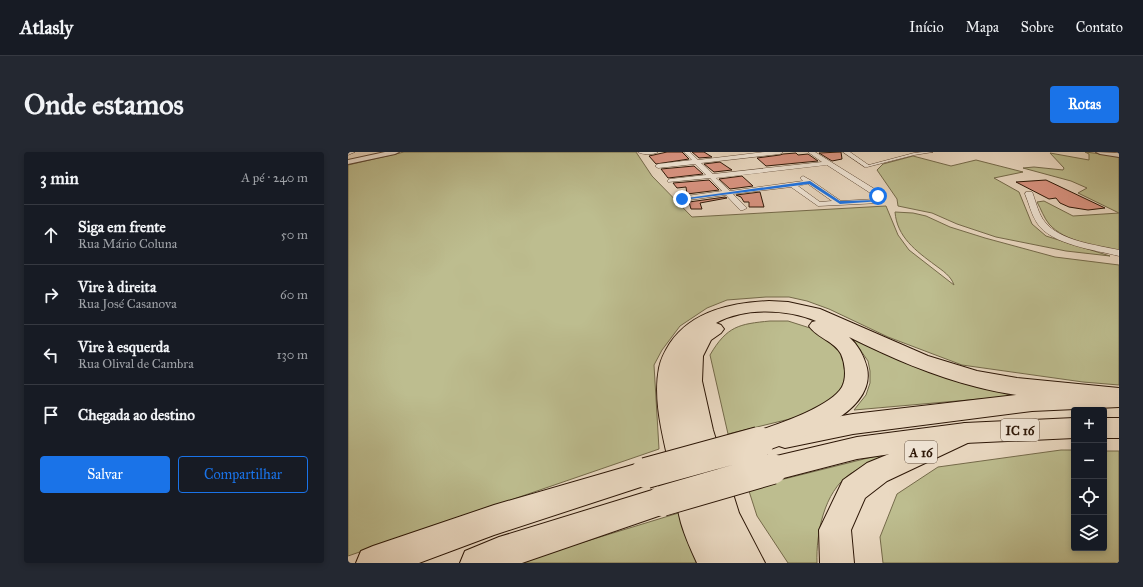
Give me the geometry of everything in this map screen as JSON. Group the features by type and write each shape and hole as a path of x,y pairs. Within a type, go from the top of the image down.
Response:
{"highway":[{"path":"714,563 699,528 676,435 668,382 673,354 690,331 716,315 757,306 790,308 809,312 830,320 917,361 958,374 998,383 1119,398"},
{"path":"748,563 725,518 700,430 690,380 692,356 703,336 724,322 747,315 787,315 824,328 840,340 852,353 855,363 857,382 848,398 827,415 758,442"},
{"path":"373,563 494,520 646,473 758,442 853,424 1016,404 1119,398"},
{"name":"IC 16","path":"965,433 1071,428"},
{"path":"1107,428 1119,428"},
{"path":"477,563 499,554 662,501 772,469 857,448 965,433"},
{"name":"A 16","path":"837,563 835,530 854,489 877,472 965,433"}],"street":[{"path":"348,162 395,152"},
{"path":"642,152 655,152"},
{"path":"687,152 743,208"},
{"path":"670,181 711,175 744,162 780,152"},
{"path":"793,185 818,204 880,201 878,196 811,152"},
{"path":"846,152 867,166"},
{"path":"1100,152 1119,155"},
{"path":"658,166 697,162 744,162 787,167 828,163"},
{"path":"787,167 840,203"},
{"path":"682,199 810,182"},
{"path":"1029,194 1042,223 1048,230 1058,236 1119,253"}],"lane":[{"path":"867,166 914,154 931,152"}],"green space":[{"path":"404,152 636,152 652,176 692,217 886,206 898,235 909,250 954,285 946,274 909,243 899,229 895,212 913,213 926,216 950,227 1055,257 1119,265 1119,385 1083,382 962,365 888,337 829,309 807,301 789,297 727,300 707,308 680,326 662,350 654,365 659,449 348,556 348,165"},
{"path":"1085,152 1119,156 1119,213 1078,193 1087,188 1071,181 1023,168 1034,167 1063,170 1064,168 1050,153 1089,160 1089,154"},
{"path":"913,156 951,166 976,160 1023,172 994,178 1019,192 1032,224 1046,236 1110,256 1066,251 996,237 957,224 932,213 898,206 897,199 877,170 883,164"},
{"path":"1044,201 1073,216 1119,213 1119,251 1091,245 1064,235 1049,224 1037,202"},
{"path":"770,321 788,321 810,328 831,339 844,351 847,372 840,392 827,407 798,417 728,434 710,355 722,338 735,328 742,325"},
{"path":"852,338 937,372 1014,396 854,410 866,395 870,383 870,371 868,361"},
{"path":"1061,450 1071,450 1071,551 1107,551 1107,451 1119,451 1119,563 883,563 880,537 897,494 938,467"},
{"path":"888,453 850,474 834,491 823,514 820,526 817,563 788,563 757,516 748,488"},
{"path":"685,511 709,563 515,563"}],"building":[{"path":"667,152 682,152 689,159 656,164 649,156"},
{"path":"692,152 704,152 712,157 699,158"},
{"path":"841,152 842,159 832,161 819,153"},
{"path":"796,153 798,155 808,154 818,161 766,166 757,158 783,154"},
{"path":"720,162 732,170 714,172 704,164"},
{"path":"694,166 703,174 668,178 661,169"},
{"path":"742,176 753,186 730,189 719,179"},
{"path":"709,180 719,190 687,194 686,187 677,188 673,183"},
{"path":"1046,180 1105,208 1088,210 1069,207 1060,203 1056,198 1049,199 1016,182"},
{"path":"760,192 764,207 749,207 749,202 744,202 741,197 736,195"},
{"path":"725,197 727,198 700,203 702,209 691,209 689,202"}],"route":[{"path":"682,199 810,182 840,203 880,201 878,196"}]}
